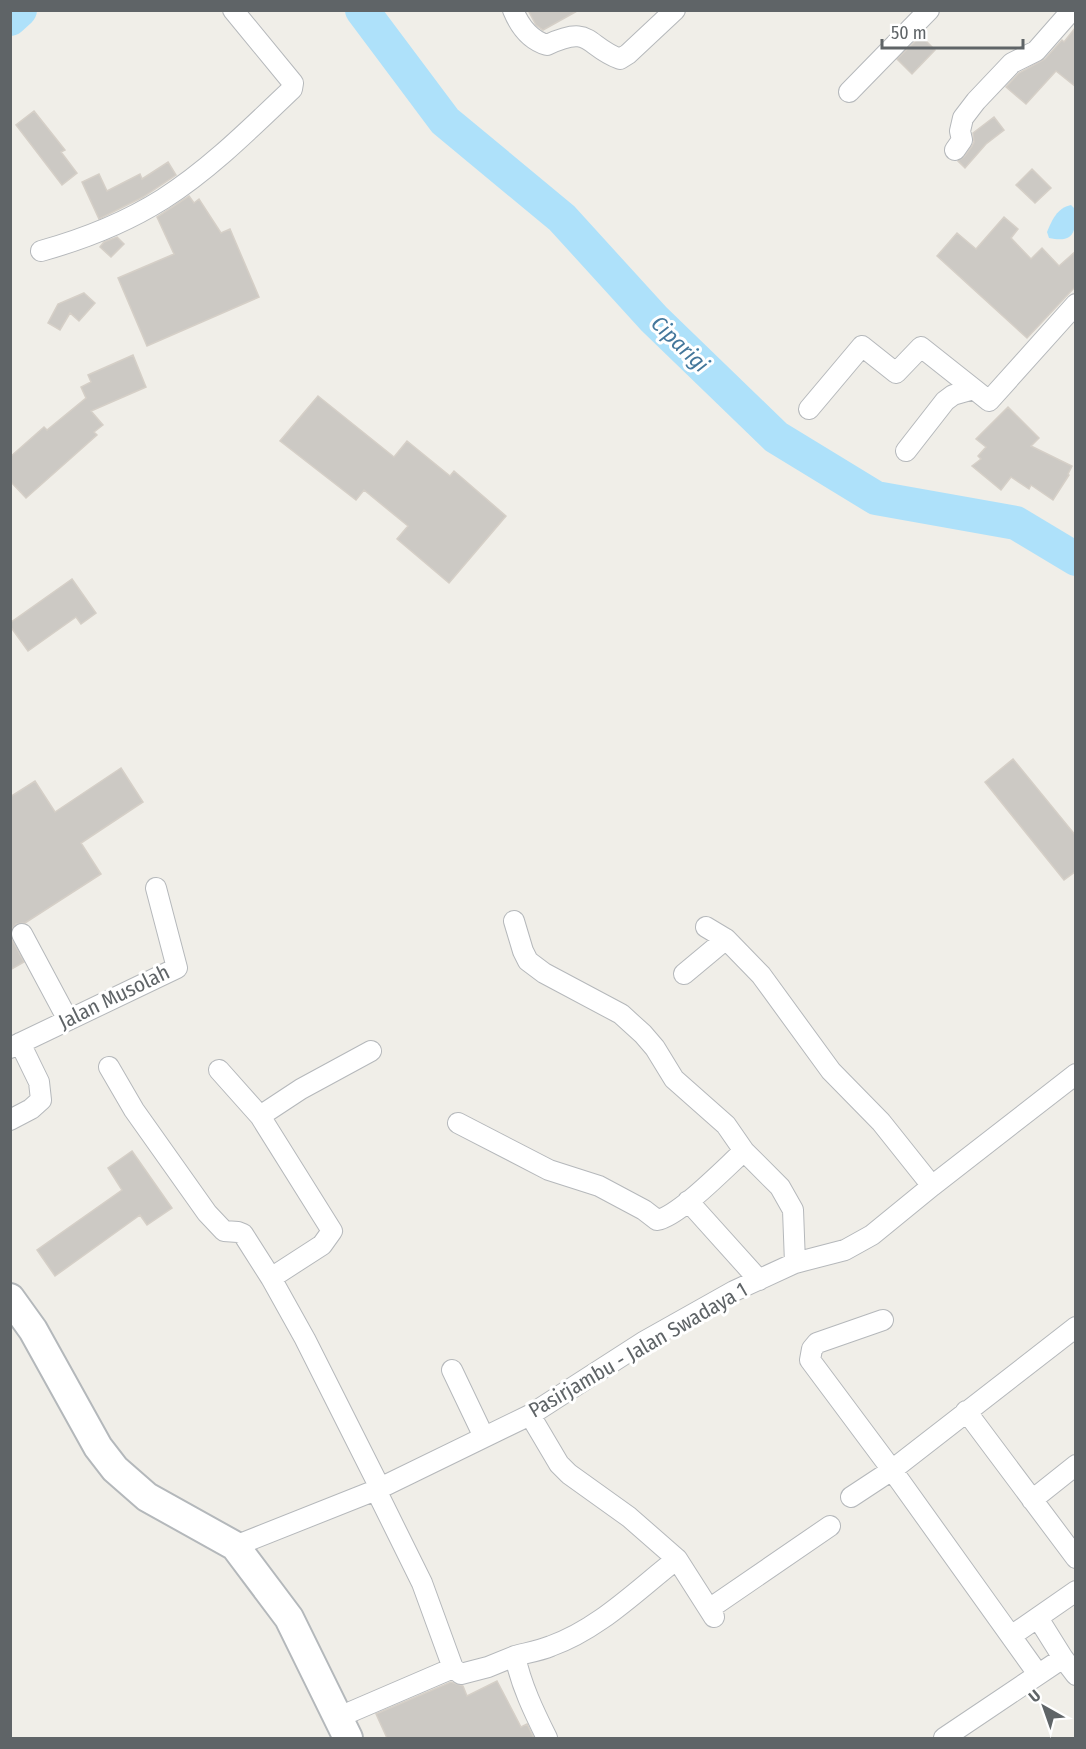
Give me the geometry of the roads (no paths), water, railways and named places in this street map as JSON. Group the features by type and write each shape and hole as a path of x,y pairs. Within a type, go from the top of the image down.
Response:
{"main road":[{"path":"10,1298 33,1330 98,1447 115,1468 147,1497 235,1546 289,1618 344,1728"}],"street":[{"path":"41,251 79,240 137,214 164,198 233,145 293,87 294,83 232,10"},
{"path":"513,10 526,32 536,42 548,45 573,35 579,36 589,39 620,59 675,10"},
{"path":"849,92 929,10"},
{"path":"955,150 962,140 960,131 963,118 976,101 1012,63 1036,51 1072,10"},
{"path":"808,409 862,346 896,373 921,347 989,401 1076,304"},
{"path":"906,451 945,401 953,395 974,389"},
{"name":"Jalan Musolah","path":"15,1046 177,968 156,888"},
{"path":"514,921 528,961 544,973 621,1014 655,1048 674,1079 726,1125 744,1151 780,1187 789,1199 793,1210 795,1263"},
{"path":"706,927 726,939 761,975 831,1071 881,1122 932,1186"},
{"path":"22,934 68,1020"},
{"path":"684,974 726,939"},
{"path":"10,1120 37,1105 40,1100 39,1082 15,1046"},
{"path":"260,1116 301,1089 371,1051"},
{"path":"109,1066 134,1110 207,1213 224,1231 243,1234 271,1278 305,1339 378,1489 422,1584 453,1668 461,1674 551,1646 607,1615 677,1559"},
{"path":"219,1070 260,1116 332,1231 322,1245 271,1278"},
{"name":"Pasirjambu - Jalan Swadaya 1","path":"235,1546 378,1489 530,1414 645,1341 759,1280 795,1263 844,1250 872,1235 1076,1074"},
{"path":"458,1123 549,1170 599,1186 644,1210 654,1219 664,1218 688,1201 744,1151"},
{"path":"688,1201 759,1280"},
{"path":"883,1320 817,1343 809,1357 811,1362 892,1470 1038,1674"},
{"path":"850,1497 892,1470 1076,1327"},
{"path":"452,1370 484,1437"},
{"path":"966,1411 1076,1558"},
{"path":"530,1414 559,1464 568,1474 630,1517 677,1559 712,1613 831,1526"},
{"path":"1032,1500 1076,1465"},
{"path":"1011,1636 1076,1591"},
{"path":"1038,1618 1076,1675"},
{"path":"515,1656 518,1672 547,1738"},
{"path":"944,1738 1063,1658"},
{"path":"344,1728 453,1668"}],"water":[{"path":"1071,205 1075,209 1072,233 1065,239 1049,238 1047,232 1056,215"}],"waterway":[{"name":"Ciparigi","path":"10,19 20,10"},
{"name":"Ciparigi","path":"362,10 445,121 562,218 654,319 776,437 876,498 1016,523 1076,559"}]}
